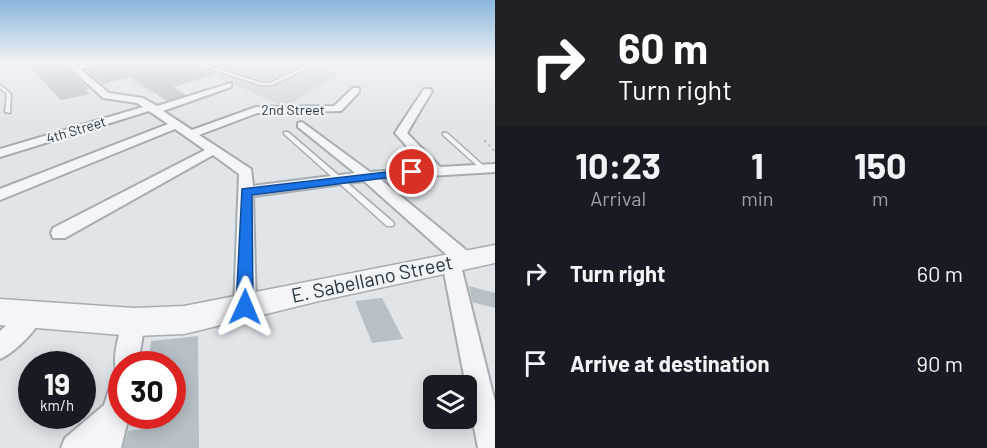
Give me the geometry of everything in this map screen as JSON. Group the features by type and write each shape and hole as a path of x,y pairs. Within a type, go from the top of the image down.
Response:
{"street":[{"path":"91,83 106,96 140,100 154,108 246,172 245,307"},
{"name":"4th Street","path":"0,153 228,85"},
{"name":"2nd Street","path":"191,134 256,110 337,109 356,90"},
{"path":"427,91 401,133 435,170"},
{"path":"0,195 177,124"},
{"path":"302,124 367,176 457,260 492,448"},
{"path":"59,233 214,150"},
{"path":"246,192 367,176 435,170 490,169"},
{"name":"E. Sabellano Street","path":"0,312 134,322 184,320 457,260 495,254"},
{"path":"0,347 32,316"},
{"path":"128,351 134,322"},
{"path":"75,448 108,411"},
{"path":"107,448 112,429"}],"lane":[{"path":"251,83 256,85 273,83"},
{"path":"0,86 9,94 8,112"},
{"path":"286,133 390,224"},
{"path":"444,134 490,169"}],"path":[{"path":"484,140 495,152"}],"shaded area":[{"path":"134,83 190,83 152,94"},
{"path":"230,83 325,83 285,107"}],"building":[{"path":"45,83 83,83 89,89 85,90 91,94 61,100"},
{"path":"140,83 186,83 173,87 186,95 167,101"},
{"path":"469,286 495,293 495,308 472,302"},
{"path":"382,298 403,339 372,343 355,301"},
{"path":"198,336 199,448 123,448 128,431 186,429 186,351 150,351 151,341"}],"route":[{"path":"245,307 246,192 412,172"}]}
